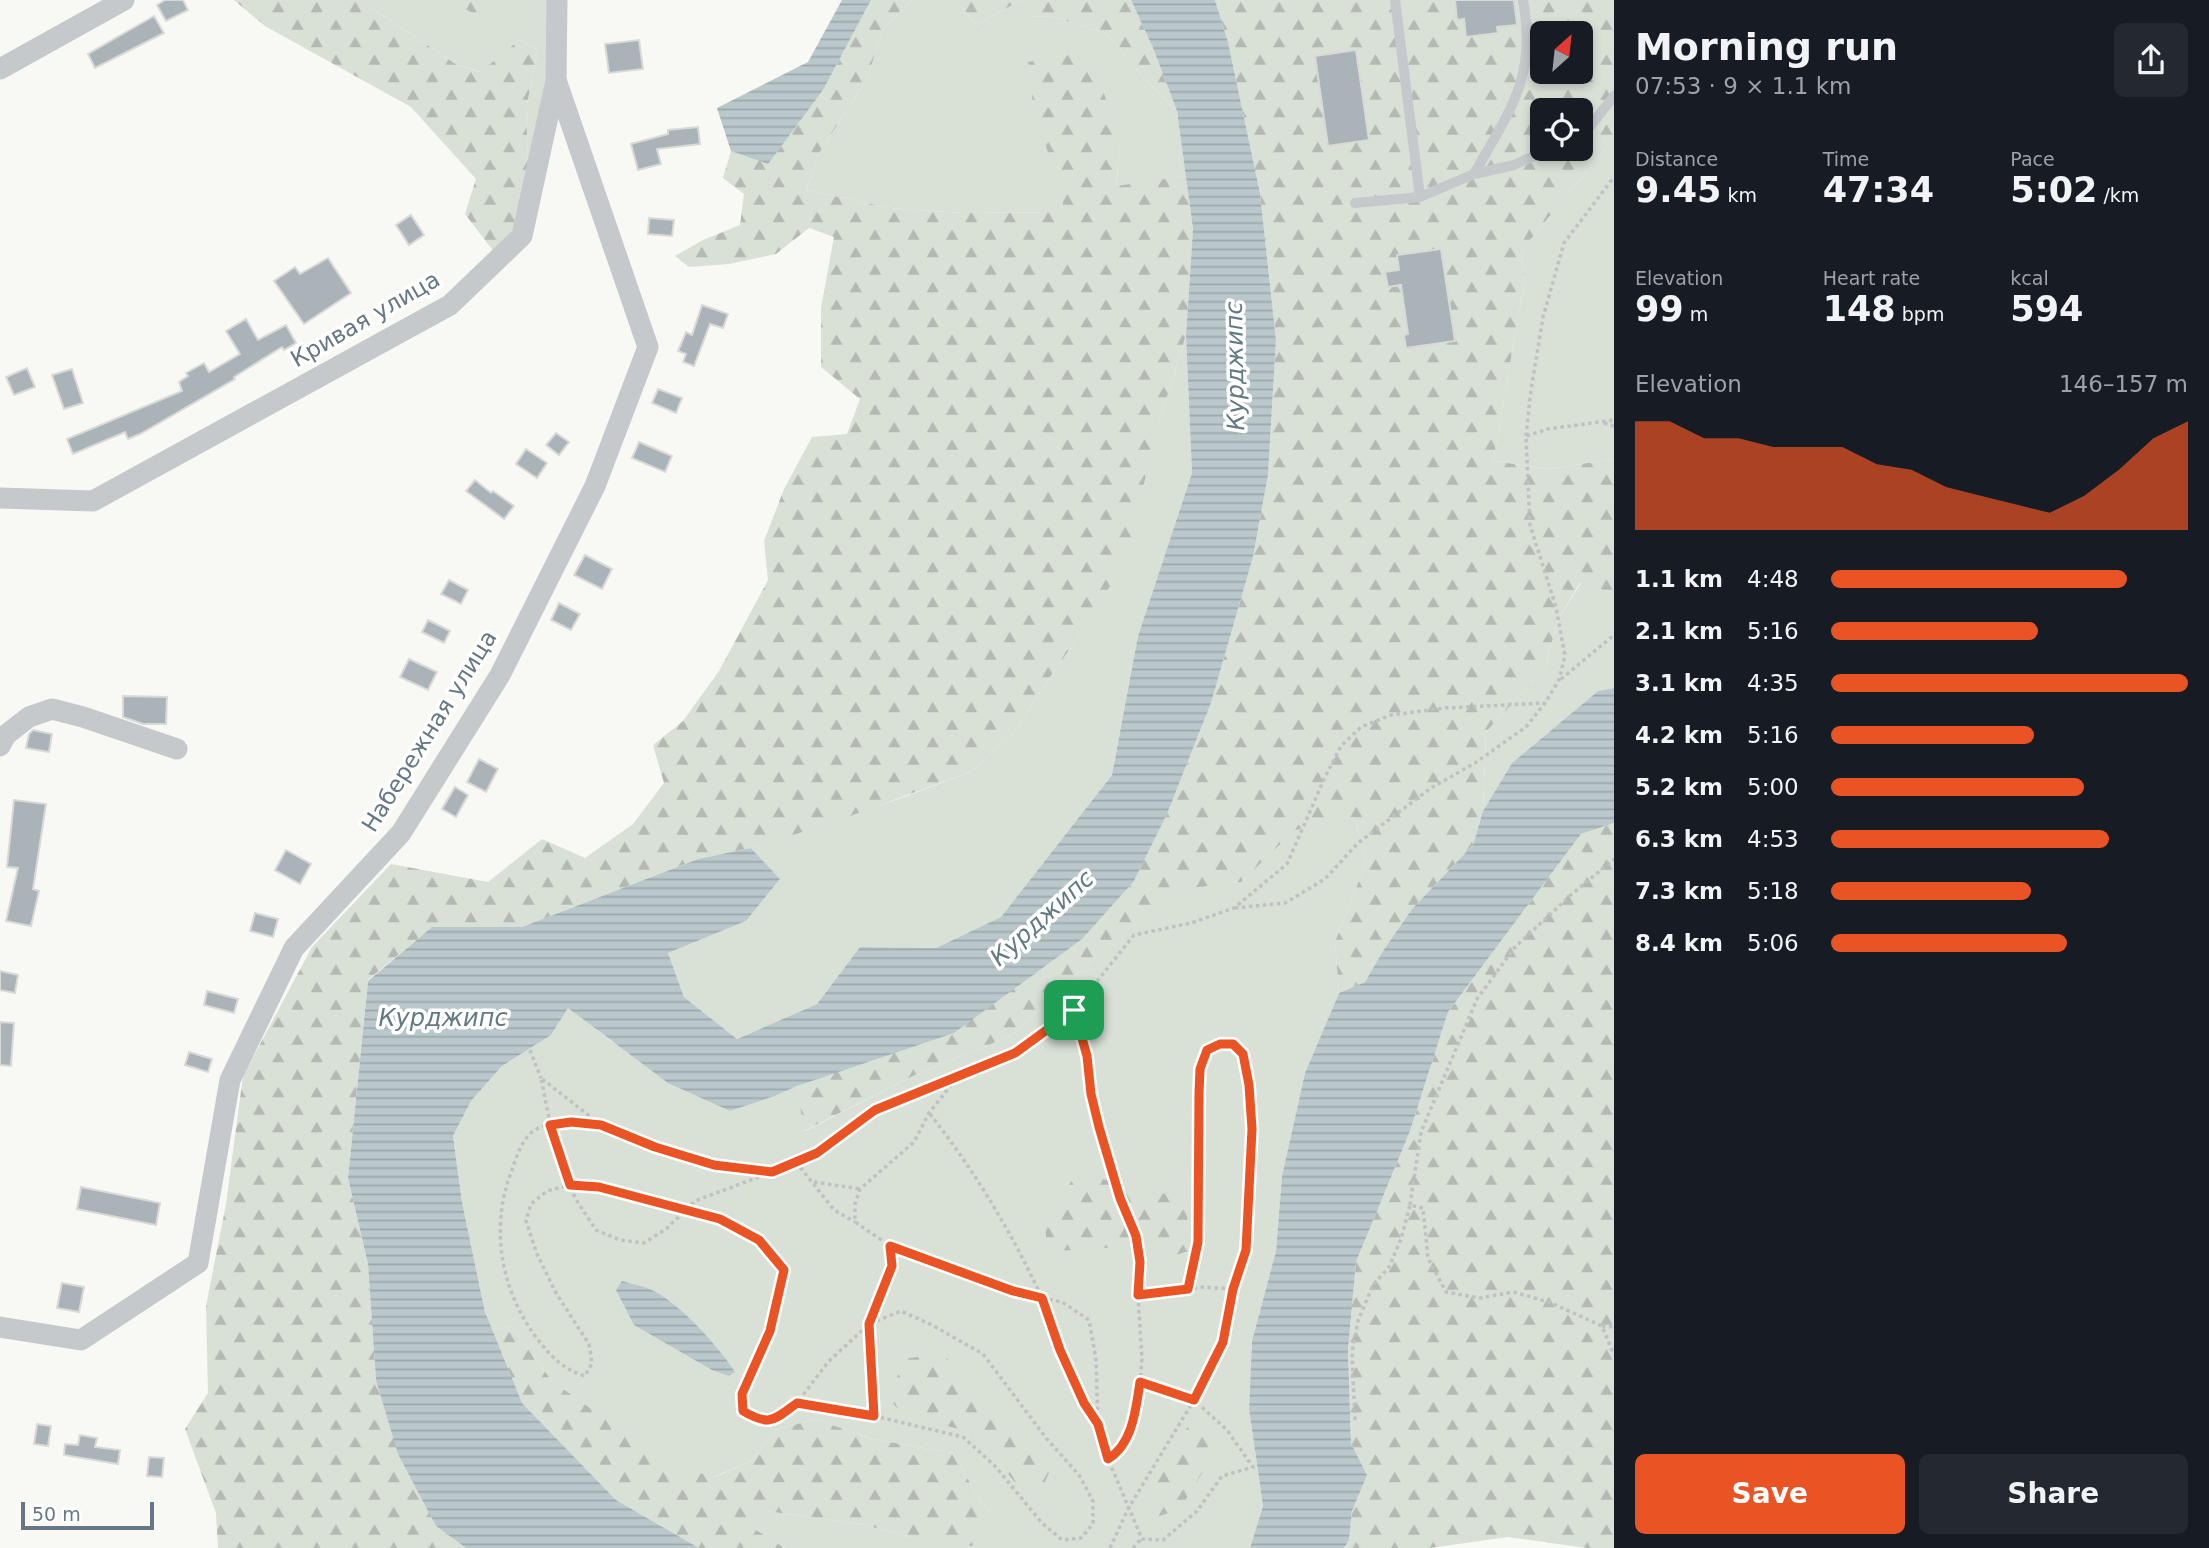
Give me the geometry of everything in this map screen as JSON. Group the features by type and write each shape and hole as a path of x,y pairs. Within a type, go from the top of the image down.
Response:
{"street":[{"path":"0,69 124,0"},
{"name":"Кривая улица","path":"0,498 93,501 450,304 522,236 556,80 557,0"},
{"name":"Набережная улица","path":"0,1327 82,1340 198,1263 230,1080 294,948 401,833 500,675 594,486 648,347 556,80"},
{"path":"0,747 6,735 29,717 52,709 83,716 177,749"}],"lane":[{"path":"1395,0 1420,197"},
{"path":"1474,174 1518,95 1526,65 1527,31 1523,0"},
{"path":"1593,123 1614,96"},
{"path":"1355,203 1420,197 1474,174 1514,165 1530,158"}],"path":[{"path":"1559,680 1564,656 1556,607 1530,525 1526,436 1531,390 1543,317 1564,243 1614,177"},
{"path":"1526,436 1548,429 1614,420"},
{"path":"1602,423 1614,426"},
{"path":"530,1050 541,1078 550,1125 575,1198 596,1230 620,1240 644,1242 666,1229 695,1201 817,1153 875,1110 1015,1053 1074,1010 1134,935 1191,923 1234,908 1285,903 1325,879 1368,835 1431,788 1475,763 1527,727 1559,680 1614,635"},
{"path":"1234,908 1287,864 1341,746 1360,727 1391,715 1445,708 1545,703"},
{"path":"1355,1420 1352,1353 1358,1321 1373,1284 1389,1267 1401,1239 1410,1205 1421,1132 1477,999 1515,947 1614,859"},
{"path":"1074,1010 1087,1056 1091,1094 1099,1127 1120,1198 1136,1236 1140,1262 1138,1295 1143,1359 1140,1382 1135,1412 1125,1442 1108,1459"},
{"path":"1110,1548 1128,1509 1194,1400 1223,1342 1233,1289 1246,1250 1252,1129 1249,1085 1243,1054 1233,1044 1220,1044 1207,1050 1200,1069 1198,1242 1188,1289"},
{"path":"541,1078 601,1125 655,1147 714,1165 772,1172"},
{"path":"855,1222 855,1204 860,1189 914,1142 929,1113 956,1079"},
{"path":"929,1113 963,1157 995,1206 1042,1298 1060,1350 1084,1403 1098,1424"},
{"path":"601,1125 571,1122 550,1125 532,1133 518,1154 500,1208 501,1253 511,1294 525,1324 548,1352 569,1371 585,1376 592,1363 589,1344 556,1293 537,1254 526,1221 531,1204 548,1191 570,1185 599,1187 688,1209 720,1219 759,1240 784,1270 770,1331 742,1394 743,1411 760,1422 774,1420 797,1403 828,1362 869,1324 901,1311 983,1354 1046,1438 1079,1475 1093,1501 1093,1524 1081,1538 1062,1540 1042,1523 995,1466 963,1437 874,1416 797,1403"},
{"path":"796,1162 834,1210 890,1246 1001,1287 1062,1302 1089,1320 1096,1359 1098,1424 1108,1459 1142,1539"},
{"path":"812,1182 860,1189"},
{"path":"1410,1205 1423,1208 1429,1258 1446,1292 1480,1298 1513,1292 1549,1302 1602,1326 1614,1327"},
{"path":"874,1416 869,1324 892,1266 890,1246"},
{"path":"1138,1295 1204,1287 1233,1289"},
{"path":"1602,1326 1614,1355"},
{"path":"1133,1548 1142,1539 1163,1540 1198,1511 1222,1476 1253,1467 1227,1430 1194,1400 1140,1382"}],"green space":[{"path":"234,0 365,0 370,7 457,65 481,72 519,40 538,50 526,109 528,164 513,231 494,252 465,214 476,179 411,107 265,26"},
{"path":"365,0 548,0 546,76 528,164 526,109 538,50 519,40 482,72 457,65 370,7"},
{"path":"450,0 502,0 502,1 474,14"},
{"path":"871,0 912,0 883,29 867,79 819,153 806,190 891,208 961,213 1065,212 1054,169 1034,113 1028,62 1074,54 1100,80 1120,146 1116,186 1186,176 1193,229 1186,335 1158,426 1125,561 1083,631 1014,732 973,771 831,823 751,848 698,859 522,927 432,927 368,980 348,1178 368,1264 376,1380 436,1526 466,1548 218,1548 216,1513 185,1429 208,1393 206,1306 226,1204 243,1076 312,947 391,864 488,882 542,839 585,858 633,824 664,783 653,745 683,721 719,671 768,580 764,541 784,489 812,437 847,434 860,399 821,367 821,308 834,237 809,228 776,254 729,264 689,267 675,256 703,240 740,225 744,194 723,178 731,151 768,163 823,90"},
{"path":"912,0 955,0 977,25 1021,0 1038,0 1030,17 1051,16 1107,34 1145,79 1177,111 1186,176 1116,187 1120,146 1074,54 1028,63 1066,212 961,213 891,208 806,190 819,153 867,79 883,29"},
{"path":"955,0 1021,0 977,25"},
{"path":"1038,0 1131,0 1177,111 1145,79 1107,34 1051,16 1029,17"},
{"path":"1215,0 1614,0 1614,138 1521,251 1525,279 1493,461 1548,469 1614,459 1614,593 1580,583 1558,619 1545,668 1486,732 1483,811 1473,845 1412,909 1365,982 1339,993 1335,942 1367,860 1354,817 1295,830 1241,882 1182,889 1109,944 1013,1035 915,1075 804,1131 797,1086 873,1059 1134,881 1167,814 1211,703 1253,557 1268,475 1276,340 1260,193 1228,42"},
{"path":"1614,138 1614,459 1548,469 1493,461 1525,279 1521,251"},
{"path":"1186,335 1192,473 1138,636 1112,775 1001,917 936,948 860,947 817,1004 737,1039 684,997 668,953 746,921 780,879 751,848 973,771 1014,732 1083,631 1158,426"},
{"path":"1581,583 1614,593 1614,688 1598,691 1512,763 1483,811 1486,732 1545,668 1558,619"},
{"path":"1354,817 1367,860 1335,942 1339,993 1305,1073 1282,1176 1276,1251 1252,1341 1249,1409 1263,1506 1250,1548 785,1548 742,1522 766,1511 860,1524 914,1538 994,1517 980,1500 953,1453 872,1439 815,1419 776,1430 751,1461 714,1477 669,1465 552,1381 511,1326 492,1331 485,1312 462,1202 453,1136 471,1101 502,1066 551,1035 568,1007 611,1041 730,1111 797,1086 805,1131 915,1075 1013,1035 1109,944 1182,888 1241,882 1295,829"},
{"path":"1614,823 1614,1548 1587,1548 1508,1537 1430,1548 1344,1548 1349,1540 1352,1511 1367,1475 1351,1443 1348,1350 1356,1262 1410,1131 1448,1012 1581,834"},
{"path":"1094,1176 1150,1194 1183,1193 1187,1208 1188,1251 1168,1258 1149,1240 1100,1249 1048,1251 1044,1220 1073,1179"},
{"path":"511,1326 552,1381 670,1465 715,1477 751,1461 776,1430 815,1419 872,1439 953,1453 980,1500 994,1517 972,1546 914,1538 860,1524 766,1511 743,1522 785,1548 699,1548 616,1500 522,1403 492,1331"},
{"path":"943,1354 1035,1447 1049,1473 1041,1490 1018,1486 988,1450 960,1429 927,1422 896,1407 888,1397 909,1358"},
{"path":"1188,1426 1205,1434 1218,1448 1179,1510 1152,1518 1156,1480"}],"water":[{"path":"842,0 871,0 823,90 768,164 731,151 717,108 808,62"},
{"name":"Курджипс","path":"1131,0 1215,0 1228,42 1260,193 1276,340 1268,475 1253,557 1211,703 1167,814 1134,881 1082,939 954,1033 730,1111 668,1083 568,1008 551,1035 502,1066 471,1101 453,1136 462,1202 485,1312 522,1403 616,1500 699,1548 466,1548 436,1526 398,1454 376,1380 368,1264 348,1178 368,981 432,927 522,927 698,859 751,848 780,879 746,921 668,953 684,997 737,1039 817,1004 860,947 936,948 1001,917 1112,775 1138,636 1192,473 1186,335 1193,229 1177,111"},
{"path":"1614,688 1614,823 1581,834 1448,1012 1410,1131 1356,1262 1348,1350 1351,1443 1367,1475 1352,1511 1349,1540 1344,1548 1250,1548 1263,1506 1249,1409 1252,1341 1276,1251 1282,1176 1305,1073 1339,993 1365,982 1412,909 1473,845 1483,811 1512,763 1598,691"},
{"path":"622,1281 642,1286 664,1297 709,1339 735,1372 729,1376 712,1370 634,1325 616,1290"}],"building":[{"path":"165,0 183,0 188,10 166,21 157,5"},
{"path":"1455,0 1514,0 1517,25 1497,27 1498,33 1466,37 1464,19 1457,20"},
{"path":"154,16 164,33 95,68 88,54"},
{"path":"639,40 643,69 609,73 605,44"},
{"path":"1356,50 1369,140 1328,146 1315,56"},
{"path":"698,127 700,144 657,149 661,164 638,170 631,144 668,134 668,130"},
{"path":"411,215 424,235 409,245 396,225"},
{"path":"649,218 674,220 672,236 648,234"},
{"path":"1441,249 1455,341 1406,348 1404,335 1408,334 1401,285 1388,287 1385,272 1399,270 1397,255"},
{"path":"328,258 351,293 304,324 274,281 295,267 300,274"},
{"path":"702,305 728,314 723,328 710,324 694,366 683,362 686,354 678,351 686,332 692,335"},
{"path":"246,319 258,340 286,325 296,343 284,350 282,347 234,377 235,379 140,434 128,439 125,432 73,454 67,439 182,391 179,382 188,376 186,373 204,363 209,372 240,354 226,331"},
{"path":"27,368 35,387 14,395 6,377"},
{"path":"72,369 83,403 64,409 52,375"},
{"path":"658,389 682,398 676,413 652,403"},
{"path":"556,433 569,442 559,455 546,445"},
{"path":"639,442 672,456 665,472 632,458"},
{"path":"526,449 547,463 537,478 516,464"},
{"path":"475,480 514,506 504,519 466,491"},
{"path":"585,555 612,569 602,589 574,575"},
{"path":"449,580 468,590 461,604 441,594"},
{"path":"559,603 580,614 571,630 551,620"},
{"path":"428,620 450,631 444,643 422,632"},
{"path":"409,659 437,672 428,690 400,677"},
{"path":"123,696 167,697 166,724 143,724 123,717"},
{"path":"33,730 52,734 49,752 26,748 29,734"},
{"path":"479,759 498,769 486,792 467,782"},
{"path":"455,787 468,795 456,817 442,809"},
{"path":"14,800 46,804 33,889 39,891 31,926 6,921 18,868 7,867"},
{"path":"286,850 311,864 300,884 275,870"},
{"path":"255,913 278,919 273,937 250,931"},
{"path":"0,971 18,975 15,993 0,990"},
{"path":"207,991 238,999 234,1013 204,1005"},
{"path":"0,1022 14,1023 11,1066 0,1065"},
{"path":"189,1052 212,1059 208,1072 185,1065"},
{"path":"81,1187 160,1203 156,1225 77,1209"},
{"path":"62,1283 84,1287 79,1312 57,1308"},
{"path":"37,1424 51,1426 48,1446 34,1444"},
{"path":"80,1435 97,1438 95,1447 120,1450 118,1464 64,1455 65,1444 78,1445"},
{"path":"149,1457 164,1458 162,1477 147,1476"}],"route":[{"path":"1074,1010 1087,1056 1091,1094 1099,1127 1120,1198 1136,1236 1140,1262 1138,1295 1188,1289 1198,1242 1200,1069 1207,1050 1220,1044 1233,1044 1243,1054 1249,1085 1252,1129 1246,1250 1233,1289 1223,1342 1194,1400 1140,1382 1135,1412 1125,1442 1115,1455 1108,1459 1098,1424 1084,1403 1060,1350 1042,1298 944,1268 890,1246 892,1266 869,1324 874,1416 797,1403 774,1420 760,1422 743,1411 742,1394 770,1331 784,1270 759,1240 720,1219 599,1187 570,1185 550,1125 571,1122 601,1125 655,1147 714,1165 772,1172 817,1153 875,1110 1015,1053 1074,1010"}]}
